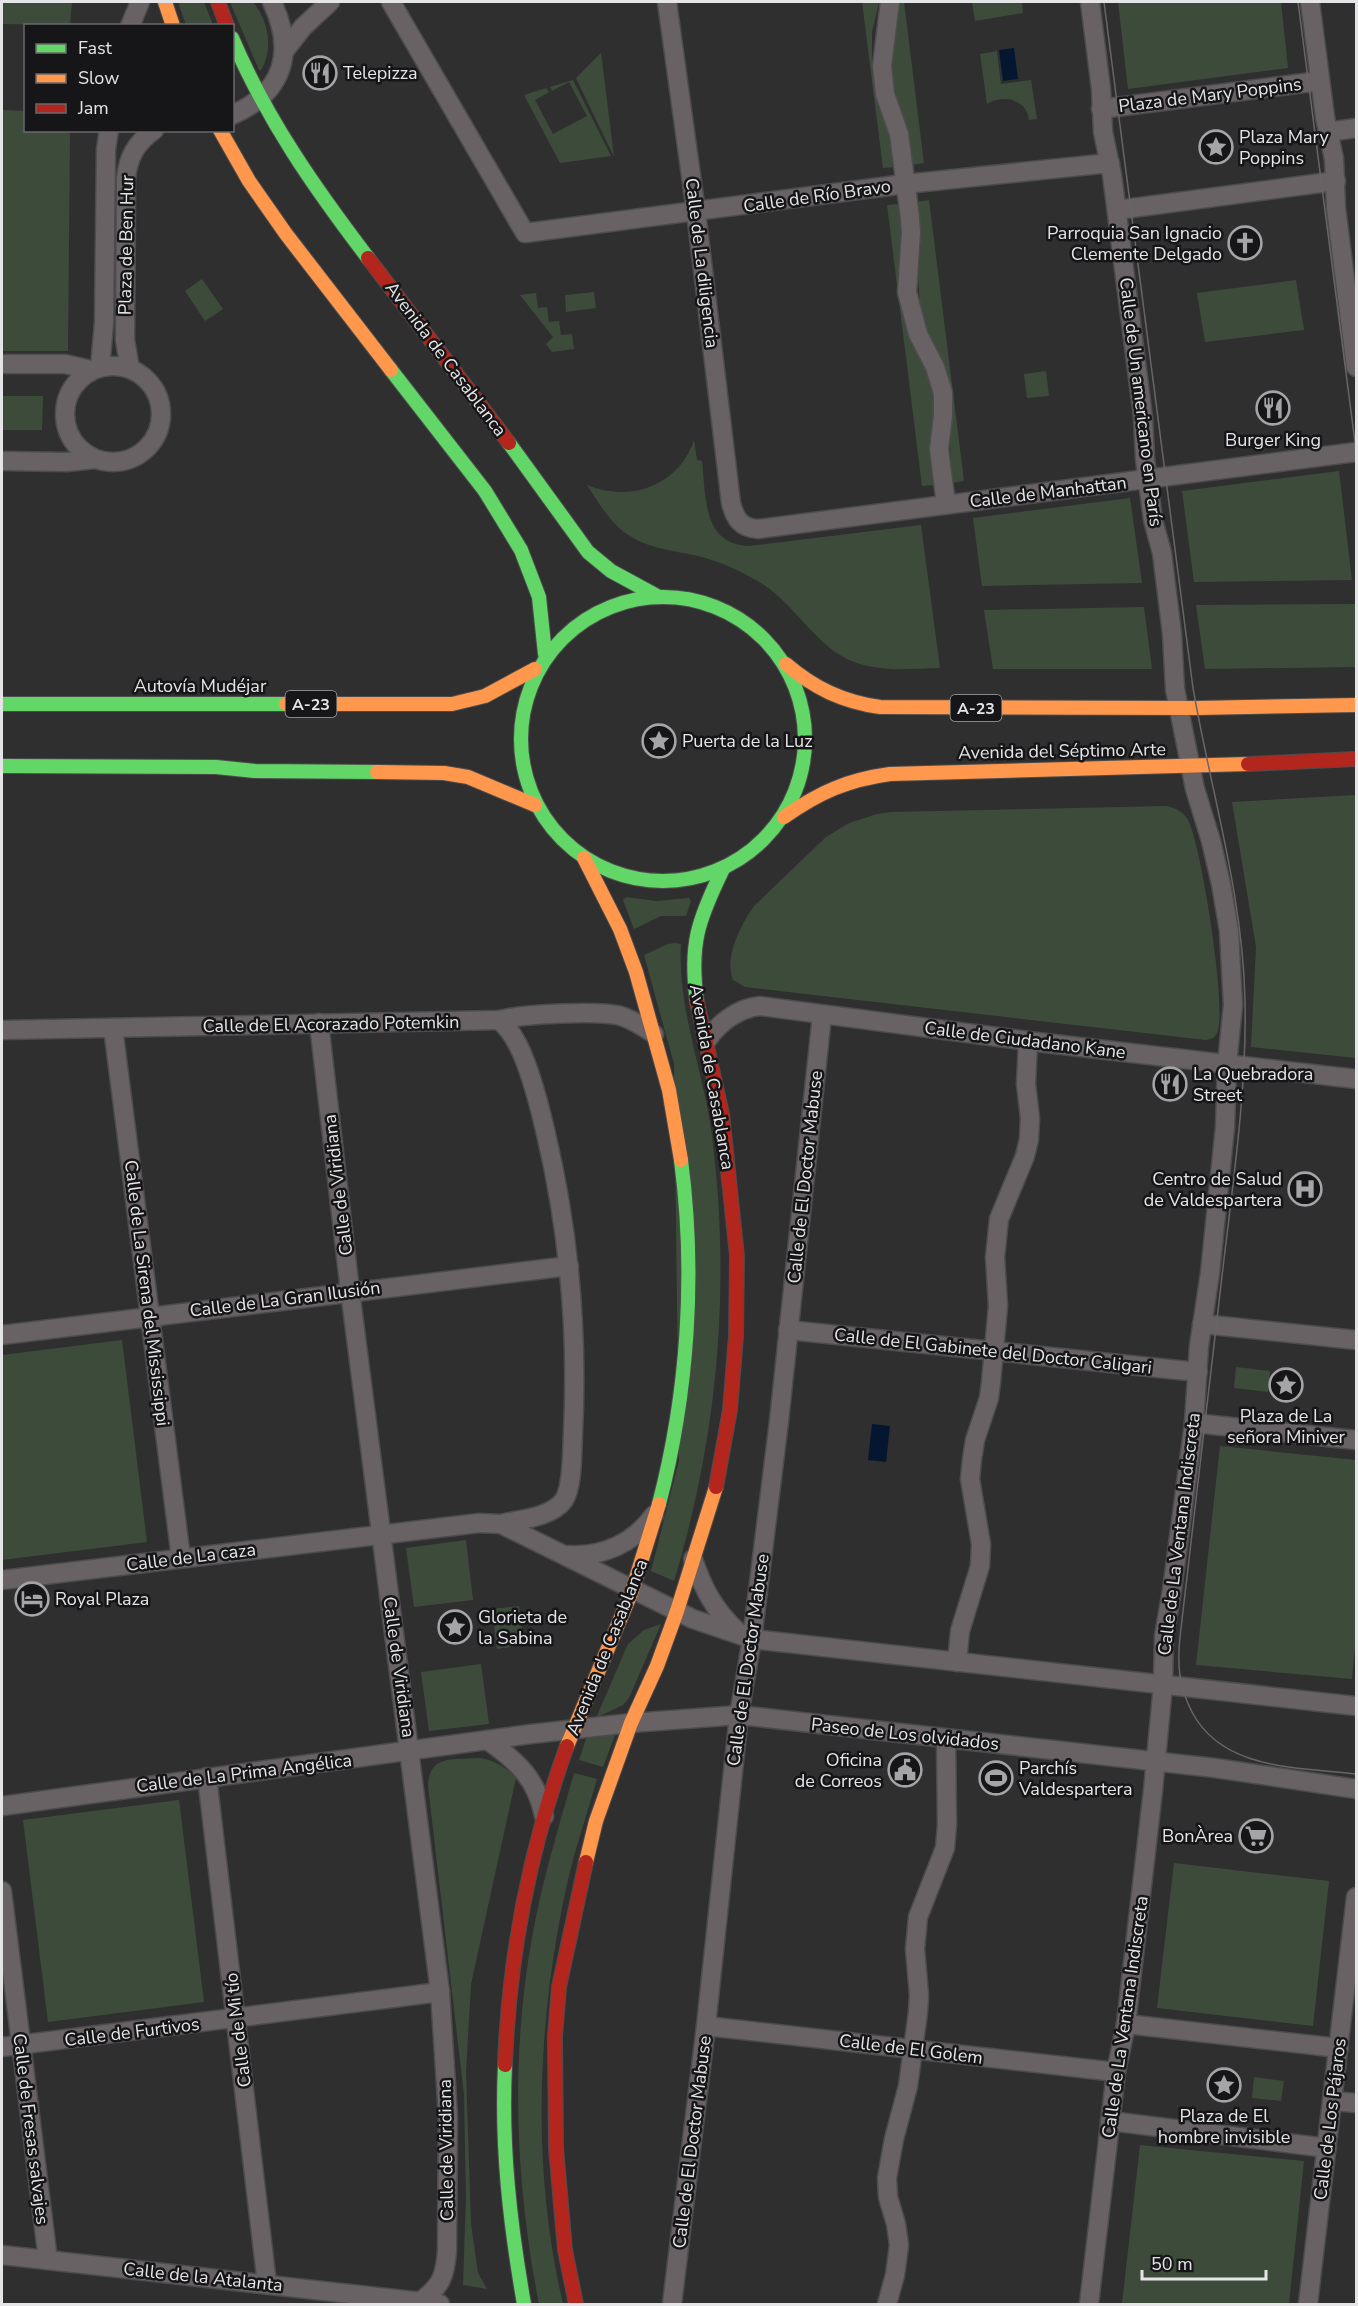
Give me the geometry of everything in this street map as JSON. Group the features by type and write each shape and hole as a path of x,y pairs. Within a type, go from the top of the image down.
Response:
{"main road":[{"path":"165,2 172,24"},
{"path":"218,2 226,24"},
{"name":"Avenida de Casablanca","path":"234,42 260,97 297,162 317,191 474,395 588,552 611,571 657,596"},
{"path":"221,132 249,181 286,234 485,490 512,533 537,587 545,654"},
{"name":"A-23","path":"657,596 702,602 747,623 768,642 784,663 796,687 804,712 805,738 797,786 780,820 761,842 742,858 723,869 691,879 670,882 643,881 618,874 584,858 560,837 535,805 525,773 522,748 525,704 535,669 545,654 568,631 598,612 621,603 657,596"},
{"name":"A-23","path":"784,663 825,692 861,705 920,708 1356,705"},
{"name":"Autovía Mudéjar","path":"2,704 464,703 499,691 535,669"},
{"path":"35,690 125,695 161,704"},
{"name":"Avenida del Séptimo Arte","path":"780,820 812,796 826,789 849,780 890,774 1356,759"},
{"name":"A-23","path":"2,766 216,767 255,771 444,773 473,779 535,805"},
{"path":"179,781 255,771"},
{"name":"Avenida de Casablanca","path":"524,2304 509,2216 504,2067 511,1987 522,1909 544,1816 573,1730 633,1589 657,1511 677,1415 687,1298 686,1233 681,1171 666,1077 630,953 584,858"},
{"name":"Avenida de Casablanca","path":"576,2304 565,2250 556,2148 555,2036 560,1987 572,1920 596,1821 631,1723 657,1666 677,1611 718,1481 730,1410 737,1256 722,1114 695,986 693,958 704,909 723,869"}],"street":[{"path":"131,24 140,2"},
{"path":"234,114 260,97 279,74 285,50 282,26 272,2"},
{"path":"285,50 303,27 330,2"},
{"name":"Calle de Río Bravo","path":"391,2 525,233 905,184 1110,163"},
{"name":"Calle de La diligencia","path":"667,2 696,212 731,503 740,523"},
{"path":"890,2 882,66 885,94 899,134 911,233 907,292 912,320 934,367 943,393 939,449 946,504"},
{"name":"Calle de Un americano en París","path":"1090,2 1101,89 1103,132 1117,210 1143,417 1143,446 1153,520 1162,553 1172,634 1175,689 1190,766"},
{"path":"1310,2 1320,81 1332,147 1336,208 1356,367"},
{"name":"Plaza de Mary Poppins","path":"1101,109 1320,81"},
{"path":"1328,132 1356,129"},
{"name":"Plaza de Ben Hur","path":"96,369 104,324 106,149 109,132"},
{"name":"Plaza de Ben Hur","path":"130,369 125,340 126,179 128,164 136,146 152,132"},
{"path":"1117,210 1336,181"},
{"path":"2,364 65,364 96,369"},
{"path":"2,461 67,462 95,459 110,462 125,461 139,455 150,445 158,431 161,417 159,402 153,388 143,376 130,369 115,365 96,369 80,378 71,389 65,402 64,416 73,442 95,459"},
{"name":"Calle de Manhattan","path":"740,523 758,529 1356,452"},
{"name":"Calle de La Ventana Indiscreta","path":"1089,2304 1116,2072 1126,2024 1154,1790 1163,1685 1164,1636 1194,1423 1202,1324 1210,1273 1225,1127 1227,1064 1233,1005 1229,931 1211,841 1190,766"},
{"name":"Calle de Ciudadano Kane","path":"706,1040 721,1023 753,1007 1356,1078"},
{"name":"Calle de El Acorazado Potemkin","path":"2,1030 500,1020 517,1016 606,1014 623,1017 654,1034"},
{"name":"Calle de El Doctor Mabuse","path":"672,2304 706,2026 747,1637 789,1330 822,1015"},
{"path":"381,1535 479,1524 501,1524 548,1513 558,1507 568,1490 575,1386 569,1266 561,1199 540,1111 515,1039 500,1020"},
{"name":"Calle de Viridiana","path":"319,1023 350,1291 440,1992 448,2116 447,2251 446,2266 440,2285 420,2302"},
{"name":"Calle de La Sirena del Mississippi","path":"113,1028 181,1558"},
{"path":"957,1662 960,1631 980,1566 981,1544 970,1479 975,1440 989,1398 999,1306 995,1257 999,1219 1025,1156 1029,1139 1030,1118 1026,1084 1029,1041"},
{"name":"Calle de La Gran Ilusión","path":"2,1335 150,1315 569,1266"},
{"path":"1202,1324 1356,1340"},
{"name":"Calle de El Gabinete del Doctor Caligari","path":"789,1330 1198,1371"},
{"path":"1194,1423 1356,1440"},
{"path":"566,1554 598,1554 625,1543 639,1532 657,1511"},
{"path":"501,1524 566,1554 693,1619 747,1637 1356,1706"},
{"name":"Calle de La caza","path":"2,1580 381,1535"},
{"path":"693,1559 705,1593 717,1611 747,1637"},
{"name":"Paseo de Los olvidados","path":"631,1723 739,1715 1155,1761 1356,1789"},
{"name":"Calle de La Prima Angélica","path":"2,1806 487,1740 631,1723"},
{"path":"887,2304 895,2275 899,2245 897,2224 888,2197 887,2178 894,2139 908,2086 919,1995 915,1949 918,1917 945,1848 946,1739"},
{"path":"487,1740 521,1766 532,1783 542,1805 544,1816"},
{"name":"Calle de Mi tío","path":"207,1777 267,2284"},
{"name":"Calle de Fresas salvajes","path":"2,1891 48,2260"},
{"name":"Calle de Los Pájaros","path":"1308,2304 1356,1897"},
{"name":"Calle de Furtivos","path":"2,2047 440,1992"},
{"path":"1126,2024 1339,2048"},
{"name":"Calle de El Golem","path":"706,2026 1116,2072"},
{"path":"1333,2101 1356,2103"},
{"path":"1110,2121 1327,2148"},
{"name":"Calle de la Atalanta","path":"2,2255 440,2304"}],"green space":[{"path":"2,2 72,2 70,24 2,24"},
{"path":"178,2 204,2 213,24 186,24"},
{"path":"230,2 253,2 262,17 268,34 268,44 261,70 259,70"},
{"path":"862,2 879,2 872,32 872,71 878,102 889,131 894,167 883,168"},
{"path":"898,2 904,2 924,163 912,165 907,128 890,70"},
{"path":"972,2 1022,2 1023,13 975,21"},
{"path":"1118,2 1281,2 1288,68 1128,89"},
{"path":"997,51 1001,84 1031,80 1037,119 1029,120 1024,107 1013,100 1000,99 987,104 980,54"},
{"path":"601,53 614,157 576,78"},
{"path":"573,80 611,156 560,163 524,95 546,88 549,92 535,100 553,134 587,116 569,82 552,91 550,87"},
{"path":"2,110 24,111 24,132 70,132 68,351 2,351"},
{"path":"929,200 964,481 952,483 950,445 953,399 946,368 927,330 920,303 918,278 921,241 917,202"},
{"path":"899,204 902,230 899,283 901,304 907,329 928,373 933,390 931,452 934,485 922,486 887,205"},
{"path":"202,279 223,309 205,321 185,291"},
{"path":"1296,280 1304,330 1205,342 1197,293"},
{"path":"594,292 596,308 566,312 565,295"},
{"path":"536,293 538,308 547,307 549,322 559,321 561,335 572,334 574,349 552,352 546,344 553,337 520,295"},
{"path":"1046,371 1049,396 1027,398 1024,374"},
{"path":"2,396 43,396 42,430 2,430"},
{"path":"694,440 697,460 702,461 709,516 722,537 734,543 749,546 921,525 940,668 896,669 854,662 829,647 787,604 757,581 718,562 647,544 627,534 617,526 587,485 619,492 635,491 651,486 665,479 677,469 687,456"},
{"path":"1339,471 1352,580 1194,582 1182,491"},
{"path":"1130,498 1142,583 982,586 973,518"},
{"path":"1355,604 1356,667 1205,669 1196,605"},
{"path":"1144,607 1152,669 993,669 984,610"},
{"path":"1356,795 1356,1058 1251,1047 1256,947 1232,802"},
{"path":"1167,806 1180,811 1189,822 1200,862 1212,929 1219,994 1217,1033 1211,1039 745,987 733,980 732,951 739,931 754,906 826,837 849,823 891,812"},
{"path":"626,897 656,901 689,898 691,901 686,916 661,916 634,929 623,900"},
{"path":"675,943 681,944 683,992 712,1136 718,1193 720,1305 717,1361 701,1472 674,1581 651,1571 679,1461 674,1064 644,955"},
{"path":"122,1340 147,1542 2,1560 2,1355"},
{"path":"1236,1367 1270,1371 1268,1392 1234,1388"},
{"path":"1220,1446 1356,1460 1356,1637 1352,1679 1196,1665"},
{"path":"466,1540 473,1600 414,1607 406,1548"},
{"path":"519,1606 524,1645 497,1649 492,1609"},
{"path":"661,1624 629,1698 623,1705 596,1718 628,1644 644,1630"},
{"path":"481,1664 489,1724 429,1731 421,1672"},
{"path":"615,1735 603,1767 579,1760 587,1736"},
{"path":"452,1759 490,1760 516,1778 471,1984 466,2072 471,2224 478,2273 487,2289 463,2285 466,2197 464,2095 428,1786 429,1776 438,1764"},
{"path":"574,1773 597,1779 570,1871 557,1936 549,1988 542,2094 542,2147 546,2200 563,2304 539,2304 520,2165 518,2072 521,2025 537,1912"},
{"path":"179,1800 204,2002 48,2022 23,1820"},
{"path":"1174,1863 1329,1881 1313,2026 1157,2008"},
{"path":"1254,2077 1284,2081 1281,2101 1252,2098"},
{"path":"1140,2145 1304,2161 1289,2304 1122,2304"}],"water":[{"path":"1014,48 1018,79 1003,81 999,50"},
{"path":"872,1424 890,1426 886,1462 868,1460"}],"tram line":[{"path":"1104,2 1193,688 1239,922 1245,1001 1244,1065 1239,1130 1180,1637 1180,1676 1184,1694 1192,1712 1206,1731 1223,1746 1242,1756 1287,1767 1356,1774"},
{"path":"1298,2 1356,450"}],"traffic: fast":[{"path":"234,42 276,125 329,205 368,258"},
{"path":"391,370 485,491 521,550 539,597 545,654"},
{"path":"509,443 588,552 611,571 657,596"},
{"path":"677,597 718,607 742,621 764,638 781,660 795,684 803,711 805,739 803,767 795,794 781,818 764,840 742,857 718,871 691,879 649,881 608,871 584,857 562,840 545,818 531,794 523,767 521,725 531,684 545,660 562,638 584,621 608,607 635,599 677,597"},
{"path":"2,704 286,704"},
{"path":"2,766 216,767 255,771 377,772"},
{"path":"697,1002 695,948 707,903 723,869"},
{"path":"659,1504 677,1419 686,1333 688,1246 681,1160"},
{"path":"505,2065 504,2125 508,2185 524,2304"}],"traffic: slow":[{"path":"165,2 172,24"},
{"path":"221,132 249,181 286,234 391,370"},
{"path":"786,664 807,680 830,693 854,702 880,707 1197,708 1356,705"},
{"path":"286,704 452,704 485,696 535,669"},
{"path":"784,817 834,788 890,774 1248,764"},
{"path":"377,772 444,773 468,777 535,805"},
{"path":"584,858 620,929 636,972 669,1090 681,1160"},
{"path":"586,1862 596,1821 631,1723 657,1666 677,1611 716,1487"},
{"path":"567,1746 632,1591 659,1504"}],"traffic: jam":[{"path":"218,2 226,24"},
{"path":"368,258 509,443"},
{"path":"1248,764 1356,759"},
{"path":"697,1002 722,1114 737,1256 736,1336 730,1410 716,1487"},
{"path":"505,2065 511,1984 524,1903 542,1824 567,1746"},
{"path":"576,2304 565,2250 556,2148 555,2036 559,1987 586,1862"}],"place":[{"name":"Telepizza","path":"320,73"},
{"name":"Plaza Mary Poppins","path":"1216,147"},
{"name":"Parroquia San Ignacio Clemente Delgado","path":"1245,243"},
{"name":"Burger King","path":"1273,408"},
{"name":"Puerta de la Luz","path":"659,741"},
{"name":"La Quebradora Street","path":"1170,1084"},
{"name":"Centro de Salud de Valdespartera","path":"1305,1189"},
{"name":"Plaza de La señora Miniver","path":"1286,1385"},
{"name":"Royal Plaza","path":"32,1599"},
{"name":"Glorieta de la Sabina","path":"455,1627"},
{"name":"Oficina de Correos","path":"905,1770"},
{"name":"Parchís Valdespartera","path":"996,1778"},
{"name":"BonÀrea","path":"1256,1836"},
{"name":"Plaza de El hombre invisible","path":"1224,2085"}]}
